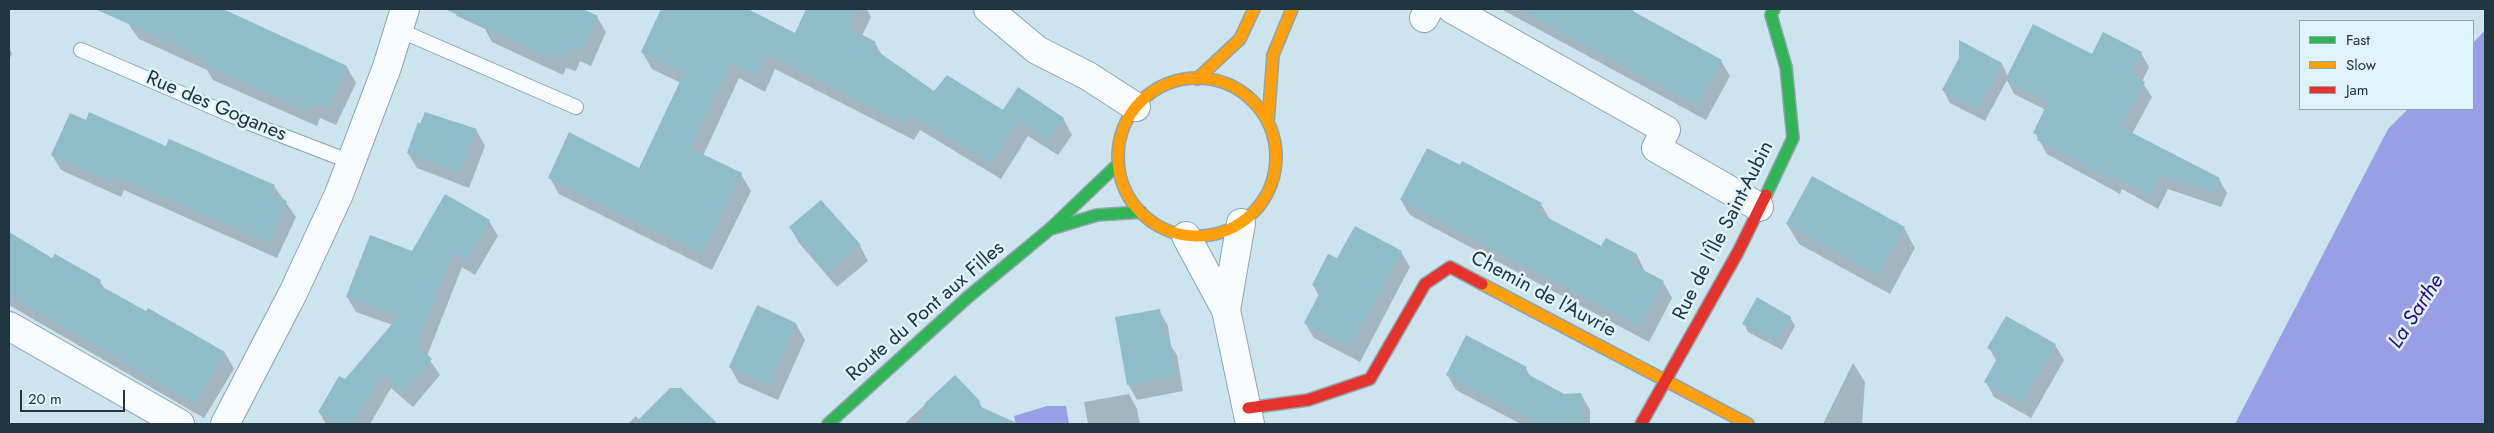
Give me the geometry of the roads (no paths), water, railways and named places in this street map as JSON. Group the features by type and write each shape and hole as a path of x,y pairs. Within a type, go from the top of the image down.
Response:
{"street":[{"path":"988,9 1037,50 1088,76 1136,107"},
{"path":"1196,78 1240,38 1254,9"},
{"path":"1268,123 1258,107 1235,88 1216,81 1196,78 1163,86 1136,107 1122,134 1118,164 1125,190 1141,212 1161,228 1186,236 1214,234 1241,223 1258,208 1270,189 1276,156 1268,123 1272,55 1292,9"},
{"path":"1452,9 1666,130 1656,148 1760,207"},
{"name":"Rue de l'Île Saint-Aubin","path":"1641,424 1738,252 1793,138 1786,66 1773,12"},
{"path":"225,424 294,293 351,162 387,67 402,19"},
{"name":"Route du Pont aux Filles","path":"828,424 968,297 1050,229 1118,164"},
{"name":"Route du Pont aux Filles","path":"1050,229 1097,216 1141,212"},
{"path":"1226,310 1241,223"},
{"path":"1186,236 1226,310 1249,416"},
{"name":"Chemin de l'Auvrie","path":"1249,416 1370,380 1425,284 1450,267 1748,424"},
{"path":"9,326 180,424"}],"lane":[{"path":"402,19 576,107"},
{"name":"Rue des Goganes","path":"81,50 247,122 351,162"}],"water":[{"name":"La Sarthe","path":"2485,30 2485,424 2235,424 2388,129 2407,110 2474,110 2474,42"},
{"path":"1047,406 1066,406 1069,424 1016,424 1014,416"}]}
